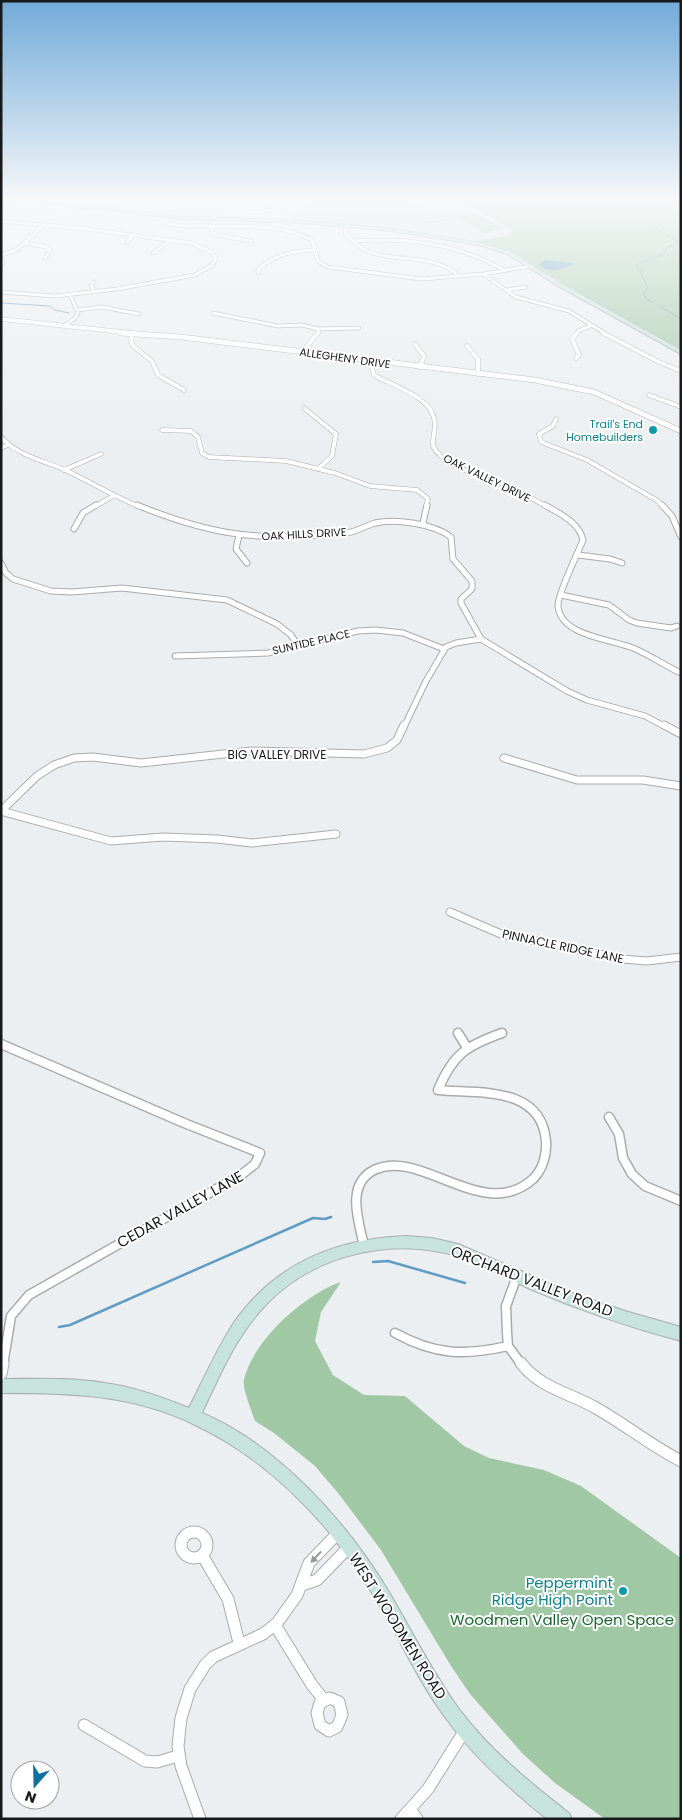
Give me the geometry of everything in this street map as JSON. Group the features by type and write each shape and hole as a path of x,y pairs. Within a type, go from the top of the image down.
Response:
{"main road":[{"path":"560,283 681,352"},
{"name":"ORCHARD VALLEY ROAD","path":"194,1416 228,1346 260,1302 286,1280 304,1268 335,1253 386,1242 436,1245 470,1255 517,1276 619,1316 681,1334"},
{"name":"WEST WOODMEN ROAD","path":"1,1386 74,1386 111,1391 158,1403 194,1416 242,1443 279,1470 314,1504 349,1547 382,1596 420,1665 465,1730 505,1771 563,1819"}],"street":[{"path":"93,283 91,285 94,292"},
{"path":"1,292 46,296 70,295 147,283"},
{"path":"496,283 525,301 569,311 590,326 632,346 654,360 681,371"},
{"path":"507,290 526,287"},
{"path":"64,326 75,318 77,310 70,295"},
{"path":"77,310 102,307 139,314"},
{"path":"212,313 273,326 307,326 318,329 359,328"},
{"name":"ALLEGHENY DRIVE","path":"1,319 132,334 170,336 535,380 594,392 681,431"},
{"path":"576,358 578,355 572,341 573,336 590,326"},
{"path":"302,352 318,334 320,331 318,329"},
{"path":"132,334 131,341 134,346 152,361 158,375 184,390"},
{"path":"415,344 424,356 420,367"},
{"path":"467,346 478,359 478,374"},
{"name":"OAK VALLEY DRIVE","path":"376,362 372,368 374,374 420,400 432,411 435,418 432,443 438,455 456,466 510,488 573,523 581,530 583,537 578,555 558,606 560,614 575,630 631,648 681,673"},
{"path":"649,394 681,407"},
{"path":"304,408 336,434 332,456 318,469"},
{"path":"556,419 553,426 539,434 541,442 587,460 650,497 669,511 681,537"},
{"path":"162,430 185,430 195,433 202,453 210,456 286,461 341,475 370,486 405,488 422,492 428,498 424,523"},
{"name":"OAK HILLS DRIVE","path":"1,437 8,444 36,460 64,470 113,496 156,512 222,532 262,536 347,532 380,522 424,523 442,530 451,537 453,559 470,577 473,584 461,603 481,639 580,698 645,716 681,734"},
{"path":"1,448 8,444"},
{"path":"64,470 101,454"},
{"path":"650,497 656,494"},
{"path":"74,529 82,513 113,496"},
{"path":"239,535 236,549 247,562"},
{"path":"578,555 610,559 622,563"},
{"path":"1,563 6,573 13,579 51,591 72,592 122,588 227,600 277,624 291,634 298,646"},
{"path":"561,595 609,605 629,620 637,623 671,628 677,626"},
{"name":"SUNTIDE PLACE","path":"175,656 262,653 358,631 381,630 403,633 444,650"},
{"path":"444,650 456,643 481,639"},
{"name":"BIG VALLEY DRIVE","path":"1,811 19,790 38,775 75,758 96,756 143,763 236,752 364,754 380,751 392,745 400,735 426,681 444,650"},
{"path":"551,681 559,676"},
{"path":"504,758 577,780 643,780 681,786"},
{"path":"1,811 111,841 163,837 217,839 252,843 336,834"},
{"name":"PINNACLE RIDGE LANE","path":"450,912 502,934 622,960 640,961 681,957"},
{"path":"458,1033 466,1046"},
{"path":"364,1246 356,1210 357,1191 367,1175 381,1166 408,1166 475,1190 500,1193 511,1191 529,1183 541,1171 547,1153 546,1134 538,1117 524,1103 506,1096 438,1090 444,1074 456,1056 466,1046 502,1033"},
{"name":"CEDAR VALLEY LANE","path":"1,1044 184,1123 260,1153 255,1164 241,1175 28,1295 11,1316 1,1374"},
{"path":"609,1116 619,1134 623,1158 632,1174 646,1186 681,1201"},
{"path":"517,1276 506,1306 508,1346 524,1368 543,1384 596,1408 655,1448 681,1461"},
{"path":"395,1333 411,1344 451,1353 484,1352 508,1346"},
{"path":"200,1819 178,1756 179,1731 183,1708 190,1689 201,1670 211,1658 239,1643 253,1639 275,1625 288,1610 302,1585 307,1566 338,1533"},
{"path":"302,1585 317,1580 349,1547"},
{"path":"202,1555 228,1599 239,1643"},
{"path":"275,1625 312,1685 324,1700"},
{"path":"84,1725 145,1761 157,1762 178,1756"},
{"path":"401,1819 414,1814 448,1761 465,1730"}],"green space":[{"path":"563,283 681,283 681,349 608,310"},
{"name":"Woodmen Valley Open Space","path":"341,1282 321,1312 315,1341 333,1375 364,1395 405,1396 464,1446 489,1458 544,1470 581,1486 681,1558 681,1819 605,1819 555,1783 523,1754 470,1694 381,1550 338,1493 315,1466 274,1433 255,1421 246,1394 244,1380 257,1350 282,1321 297,1308 327,1288"}],"waterway":[{"path":"646,283 648,288 643,293 645,298 654,303"},
{"path":"1,303 50,306 55,310 69,313"},
{"path":"658,305 681,319"},
{"path":"59,1327 70,1325 313,1218 325,1219 331,1217"},
{"path":"373,1262 388,1261 465,1283"}],"place":[{"name":"Trail's End Homebuilders","path":"653,430"},
{"name":"Peppermint Ridge High Point","path":"623,1591"}]}
